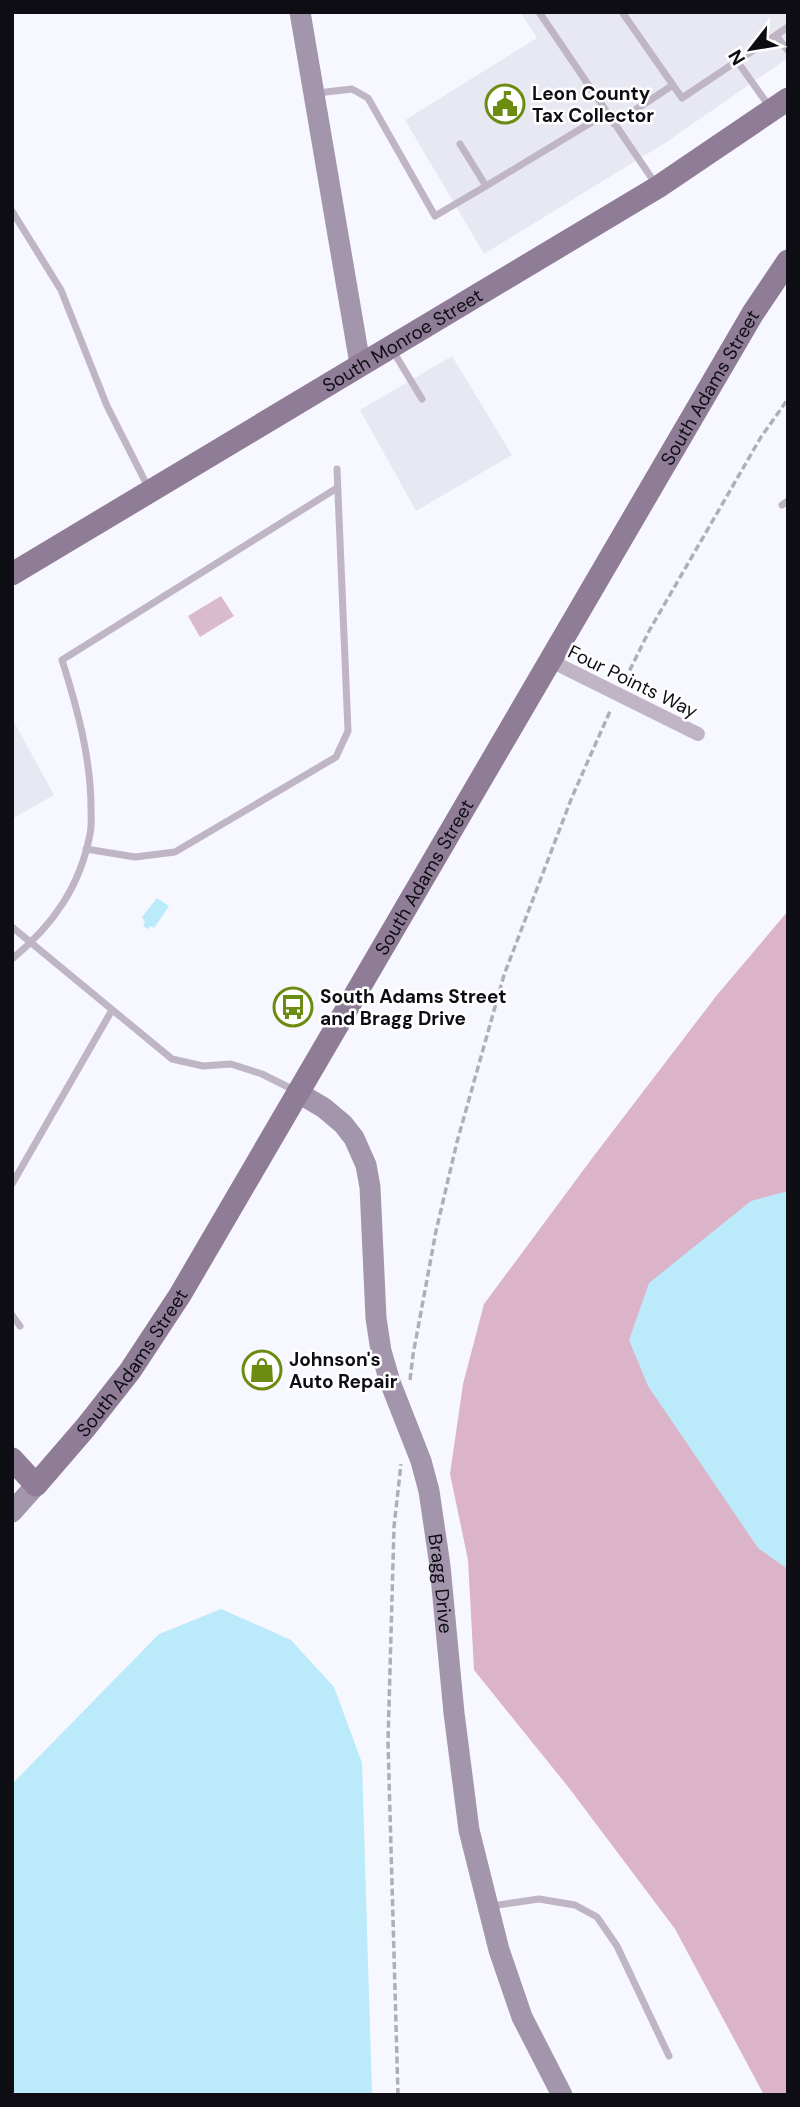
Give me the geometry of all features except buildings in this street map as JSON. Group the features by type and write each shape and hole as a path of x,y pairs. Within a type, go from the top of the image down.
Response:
{"main road":[{"name":"South Monroe Street","path":"12,574 658,187 780,105"},
{"name":"South Adams Street","path":"36,1485 130,1371 180,1295 754,313 788,261"},
{"path":"12,1460 36,1485"}],"street":[{"path":"300,12 360,364"},
{"name":"Four Points Way","path":"551,661 698,734"},
{"name":"Bragg Drive","path":"298,1092 343,1124 354,1138 366,1165 370,1187 376,1318 390,1382 421,1461 429,1492 440,1566 454,1713 469,1830 499,1950 522,2017 562,2095"},
{"name":"South Adams Street","path":"12,1512 36,1485"}],"lane":[{"path":"539,12 658,187"},
{"path":"622,12 682,98 788,27"},
{"path":"776,35 788,51"},
{"path":"737,61 780,105"},
{"path":"614,124 673,85"},
{"path":"314,94 352,89 368,98 435,215 607,113"},
{"path":"460,144 486,186"},
{"path":"12,211 61,290 107,406 150,491"},
{"path":"390,346 422,399"},
{"path":"86,849 135,857 175,852 336,757 348,731 337,469"},
{"path":"12,959 31,943 67,899 81,868 91,832 91,792 82,737 62,660 337,488"},
{"path":"12,927 172,1059 203,1066 231,1064 262,1074 298,1092"},
{"path":"12,1184 113,1010"},
{"path":"12,1315 20,1326"},
{"path":"487,1906 539,1899 575,1905 597,1917 617,1946 669,2056"}],"path":[{"path":"410,1382 434,1243 451,1167 504,975 572,797 649,631 761,437 788,399"},
{"path":"398,2095 388,1742 394,1527 402,1462"}],"shaded area":[{"path":"520,12 788,12 788,58 665,143 484,254 405,120 537,38"},
{"path":"452,356 512,455 416,511 360,410"},
{"path":"221,596 234,616 200,637 188,616"},
{"path":"12,718 54,795 12,819"},
{"path":"788,911 788,2095 764,2095 675,1929 569,1788 474,1670 468,1560 450,1474 463,1384 484,1304 717,995"}],"water":[{"path":"157,898 169,906 154,928 151,926 148,929 143,926 145,922 142,917"},
{"path":"788,1191 786,1568 758,1548 648,1386 629,1340 649,1283 751,1201"},
{"path":"221,1609 291,1640 334,1687 362,1763 372,2095 12,2095 12,1784 159,1634"}],"place":[{"name":"Leon County Tax Collector","path":"505,104"},
{"name":"South Adams Street and Bragg Drive","path":"293,1007"},
{"name":"Johnson's Auto Repair","path":"262,1370"}]}
